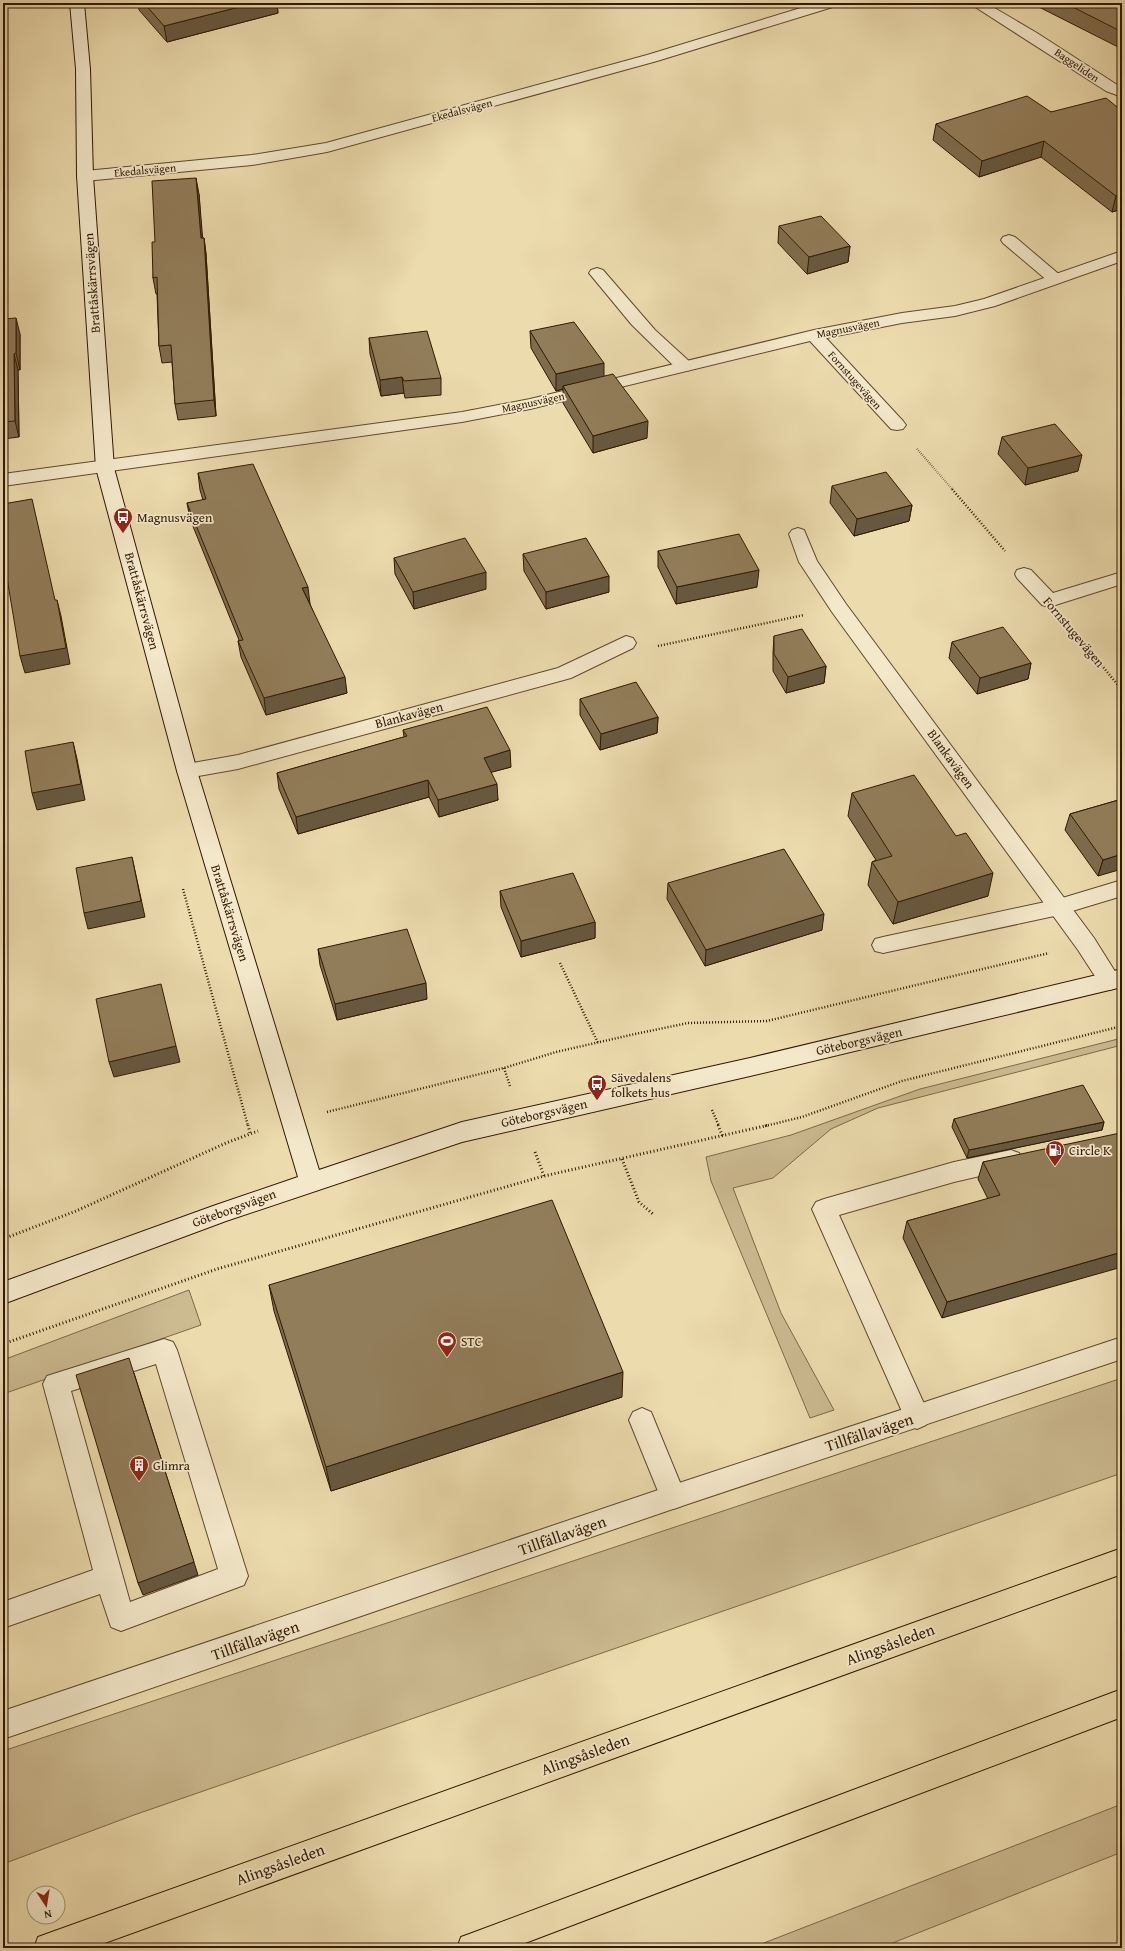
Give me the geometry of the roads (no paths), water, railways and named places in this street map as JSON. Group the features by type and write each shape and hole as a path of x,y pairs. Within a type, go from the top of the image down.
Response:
{"highway":[{"name":"Alingsåsleden","path":"49,1948 1122,1561"},
{"path":"472,1948 1122,1703"}],"street":[{"name":"Brattåskärrsvägen","path":"77,3 83,69 85,176 105,468 187,771 310,1181"},
{"name":"Ekedalsvägen","path":"85,176 252,160 328,147 652,58 831,3"},
{"name":"Baggeliden","path":"976,3 1032,36 1122,93"},
{"path":"1009,240 1055,279"},
{"name":"Magnusvägen","path":"3,480 105,468 462,417 530,404 814,335 902,318 954,311 989,303 1122,256"},
{"path":"597,273 635,319 667,352 684,366"},
{"name":"Fornstugevägen","path":"814,335 897,426"},
{"name":"Blankavägen","path":"798,534 808,562 839,608 1086,944 1116,979"},
{"name":"Fornstugevägen","path":"1024,574 1050,601 1122,578"},
{"name":"Blankavägen","path":"187,771 238,762 564,673 626,643"},
{"path":"883,945 1059,907 1122,888"},
{"name":"Göteborgsvägen","path":"3,1293 310,1181 462,1132 750,1067 1116,979"},
{"path":"917,1416 824,1209 954,1172 1031,1156"},
{"name":"Tillfällavägen","path":"3,1725 673,1497 1122,1348"},
{"path":"164,1350 234,1576 121,1618 109,1578 56,1384 164,1350"},
{"path":"642,1420 673,1497"},
{"path":"3,1615 109,1578"}],"place":[{"name":"Magnusvägen","path":"123,534"},
{"name":"Sävedalens folkets hus","path":"597,1101"},
{"name":"Circle K","path":"1055,1167"},
{"name":"STC","path":"447,1358"},
{"name":"Glimra","path":"139,1482"}]}
